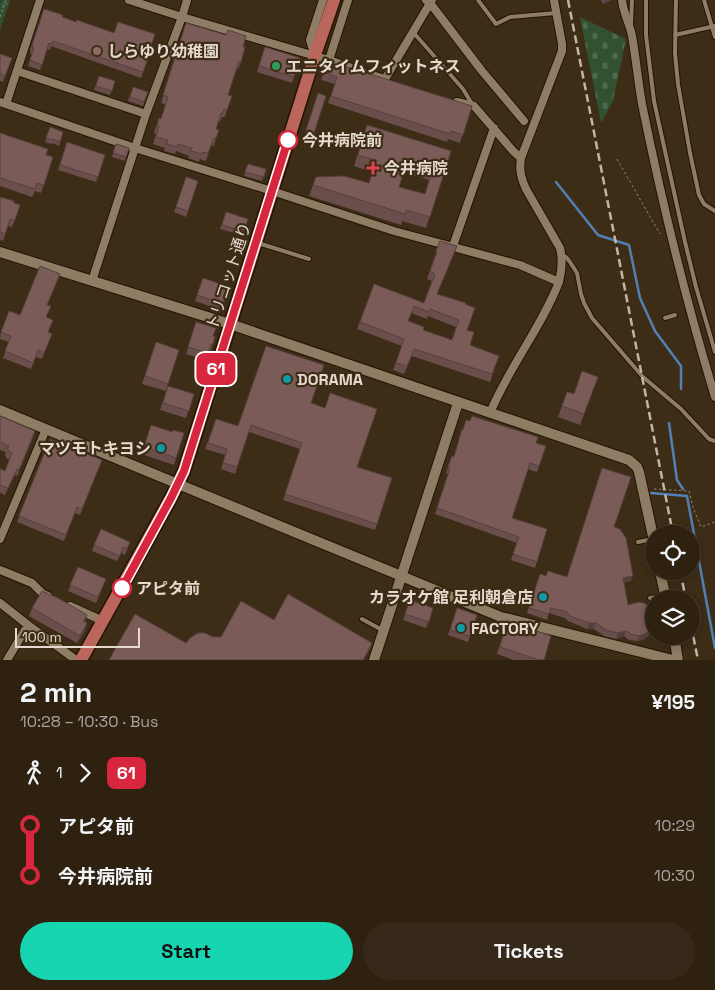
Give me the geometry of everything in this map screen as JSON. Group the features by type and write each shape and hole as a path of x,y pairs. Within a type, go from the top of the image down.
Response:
{"highway":[{"name":"トリコット通り","path":"81,660 104,621 184,471 334,0"}],"street":[{"path":"40,0 17,71 3,103 394,232 520,265 559,282"},
{"path":"129,0 315,55 394,82"},
{"path":"92,280 146,114 187,0"},
{"path":"315,55 310,40 323,0"},
{"path":"330,60 348,0"},
{"path":"490,413 549,304 562,271 560,248 526,189 520,167 521,158 562,51 554,0"},
{"path":"622,0 623,10 630,28 642,102 674,252 715,397"},
{"path":"385,79 429,1 482,71 524,121"},
{"path":"17,71 146,114"},
{"path":"448,99 474,106 521,158"},
{"path":"453,246 494,128"},
{"path":"0,252 230,324 629,460 637,467 650,525"},
{"path":"374,660 458,403"},
{"path":"0,410 501,617 625,644 673,660"},
{"path":"0,539 46,429"},
{"path":"0,570 32,583 43,594 51,598"},
{"path":"60,601 104,621"},
{"path":"0,603 76,660"},
{"path":"7,660 28,625"},
{"path":"676,645 678,660"}],"lane":[{"path":"478,0 496,24 510,17 556,13"},
{"path":"630,28 632,0"},
{"path":"646,0 646,35 654,101 682,230 715,352"},
{"path":"676,0 675,53 679,96 698,190 704,204 715,212"},
{"path":"704,0 714,26 715,37"},
{"path":"675,35 714,26"},
{"path":"413,32 463,90 474,106"},
{"path":"256,242 309,259"},
{"path":"562,255 566,257 577,273 581,294 592,318 643,377 681,409 709,439 715,441"},
{"path":"665,318 675,315"},
{"path":"638,542 645,541"},
{"path":"362,619 383,631"}],"path":[{"path":"0,17 6,0"},
{"path":"617,159 660,234"},
{"path":"643,489 689,491 702,528 715,522"}],"green space":[{"path":"1,0 10,0 0,30 0,3"},
{"path":"580,17 626,39 613,101 601,123"}],"building":[{"path":"44,9 63,15 62,17 76,22 77,20 114,33 118,22 155,34 143,72 53,41 52,44 49,43 42,65 30,60 34,48 32,48 32,45"},
{"path":"186,23 226,35 228,30 246,36 241,62 239,61 228,95 232,96 227,110 224,109 223,113 221,113 216,129 219,130 208,153 203,152 202,154 191,151 192,148 178,144 177,147 167,144 168,140 156,137 159,118 161,119 168,97 163,95"},
{"path":"265,47 300,58 294,77 259,66"},
{"path":"0,54 12,58 5,76 0,74"},
{"path":"327,63 340,68 341,65 472,106 463,135 451,131 450,134 331,96 337,77 324,72"},
{"path":"99,76 115,81 112,91 96,86"},
{"path":"133,87 148,92 144,102 130,97"},
{"path":"318,93 326,96 314,133 306,130"},
{"path":"367,125 451,151 430,217 406,210 405,214 313,185 316,177 344,176 369,183 376,160 358,155","holes":["407,161 433,169 425,194 399,187"]},
{"path":"50,127 63,132 60,142 46,138"},
{"path":"0,133 48,149 46,155 53,157 44,185 37,183 35,189 0,178"},
{"path":"67,142 105,155 98,177 60,165"},
{"path":"116,144 129,148 126,157 113,153"},
{"path":"248,164 266,169 264,177 245,172"},
{"path":"186,177 198,181 188,211 176,207"},
{"path":"0,197 20,205 15,220 10,219 5,234 0,232"},
{"path":"226,212 248,219 244,231 222,225"},
{"path":"440,241 457,246 437,294 466,303 475,308 467,330 474,332 470,345 499,356 492,374 414,349 407,366 396,363 404,339 360,322 374,284 424,303 435,274 430,271","holes":["414,306 429,312 430,309 459,320 452,340 423,330 424,327 408,321"]},
{"path":"40,266 60,274 47,305 51,306 46,317 53,320 48,332 52,334 44,353 38,350 33,363 5,351 11,336 1,332 9,311 20,315"},
{"path":"203,278 229,287 223,304 197,295"},
{"path":"196,322 216,328 213,344 211,344 208,353 188,347"},
{"path":"156,342 179,350 168,384 145,376"},
{"path":"266,346 324,365 311,403 325,408 330,393 377,409 357,467 392,478 377,524 285,494 302,443 251,425 237,467 223,463 227,449 208,443 216,419 238,426"},
{"path":"582,371 598,377 584,414 562,406 567,392 574,394"},
{"path":"168,386 194,394 189,411 163,403"},
{"path":"0,416 35,431 19,470 17,469 8,488 0,485 0,469 5,471 12,453 7,449 9,446 0,442"},
{"path":"472,416 538,437 536,443 546,446 539,466 530,463 512,518 547,529 537,562 513,554 519,537 437,508 450,468 448,467 452,456 454,457 462,429 466,420 470,421"},
{"name":"マツモトキヨシ","path":"151,425 172,432 173,430 184,433 176,458 144,447"},
{"path":"50,439 102,460 82,509 77,507 66,535 19,516"},
{"path":"602,468 631,477 614,527 620,529 626,538 633,576 623,578 628,605 639,602 645,604 645,634 639,636 626,631 618,633 606,630 596,623 589,623 570,616 567,612 551,608 549,614 529,608 540,574 546,576 548,571 567,577"},
{"path":"101,529 130,542 127,549 123,547 120,556 94,545"},
{"path":"78,567 106,579 98,597 70,585"},
{"path":"42,591 87,615 83,621 87,623 80,636 32,608"},
{"path":"288,594 372,643 363,660 109,660 135,614 186,643 198,633 221,637 241,601 274,620"},
{"path":"410,600 433,608 429,622 405,614"},
{"name":"FACTORY","path":"457,608 477,615 470,636 450,630"},
{"path":"507,621 551,636 544,660 500,647"}],"waterway":[{"path":"556,182 598,235 629,245 640,298 655,331 681,366 681,389"},
{"path":"669,423 677,480 683,489"},
{"path":"651,493 687,496 715,648"}],"railway":[{"path":"568,0 671,525"},
{"path":"682,580 684,590"},
{"path":"695,645 698,660"}],"bus line":[{"name":"61","path":"122,588 184,471 288,140"}],"place":[{"name":"しらゆり幼稚園","path":"97,51"},
{"name":"エニタイムフィットネス","path":"276,66"},
{"name":"今井病院前","path":"288,140"},
{"name":"今井病院","path":"373,168"},
{"name":"DORAMA","path":"287,379"},
{"name":"マツモトキヨシ","path":"161,448"},
{"name":"アピタ前","path":"122,588"},
{"name":"カラオケ館 足利朝倉店","path":"543,597"},
{"name":"FACTORY","path":"461,628"}]}
